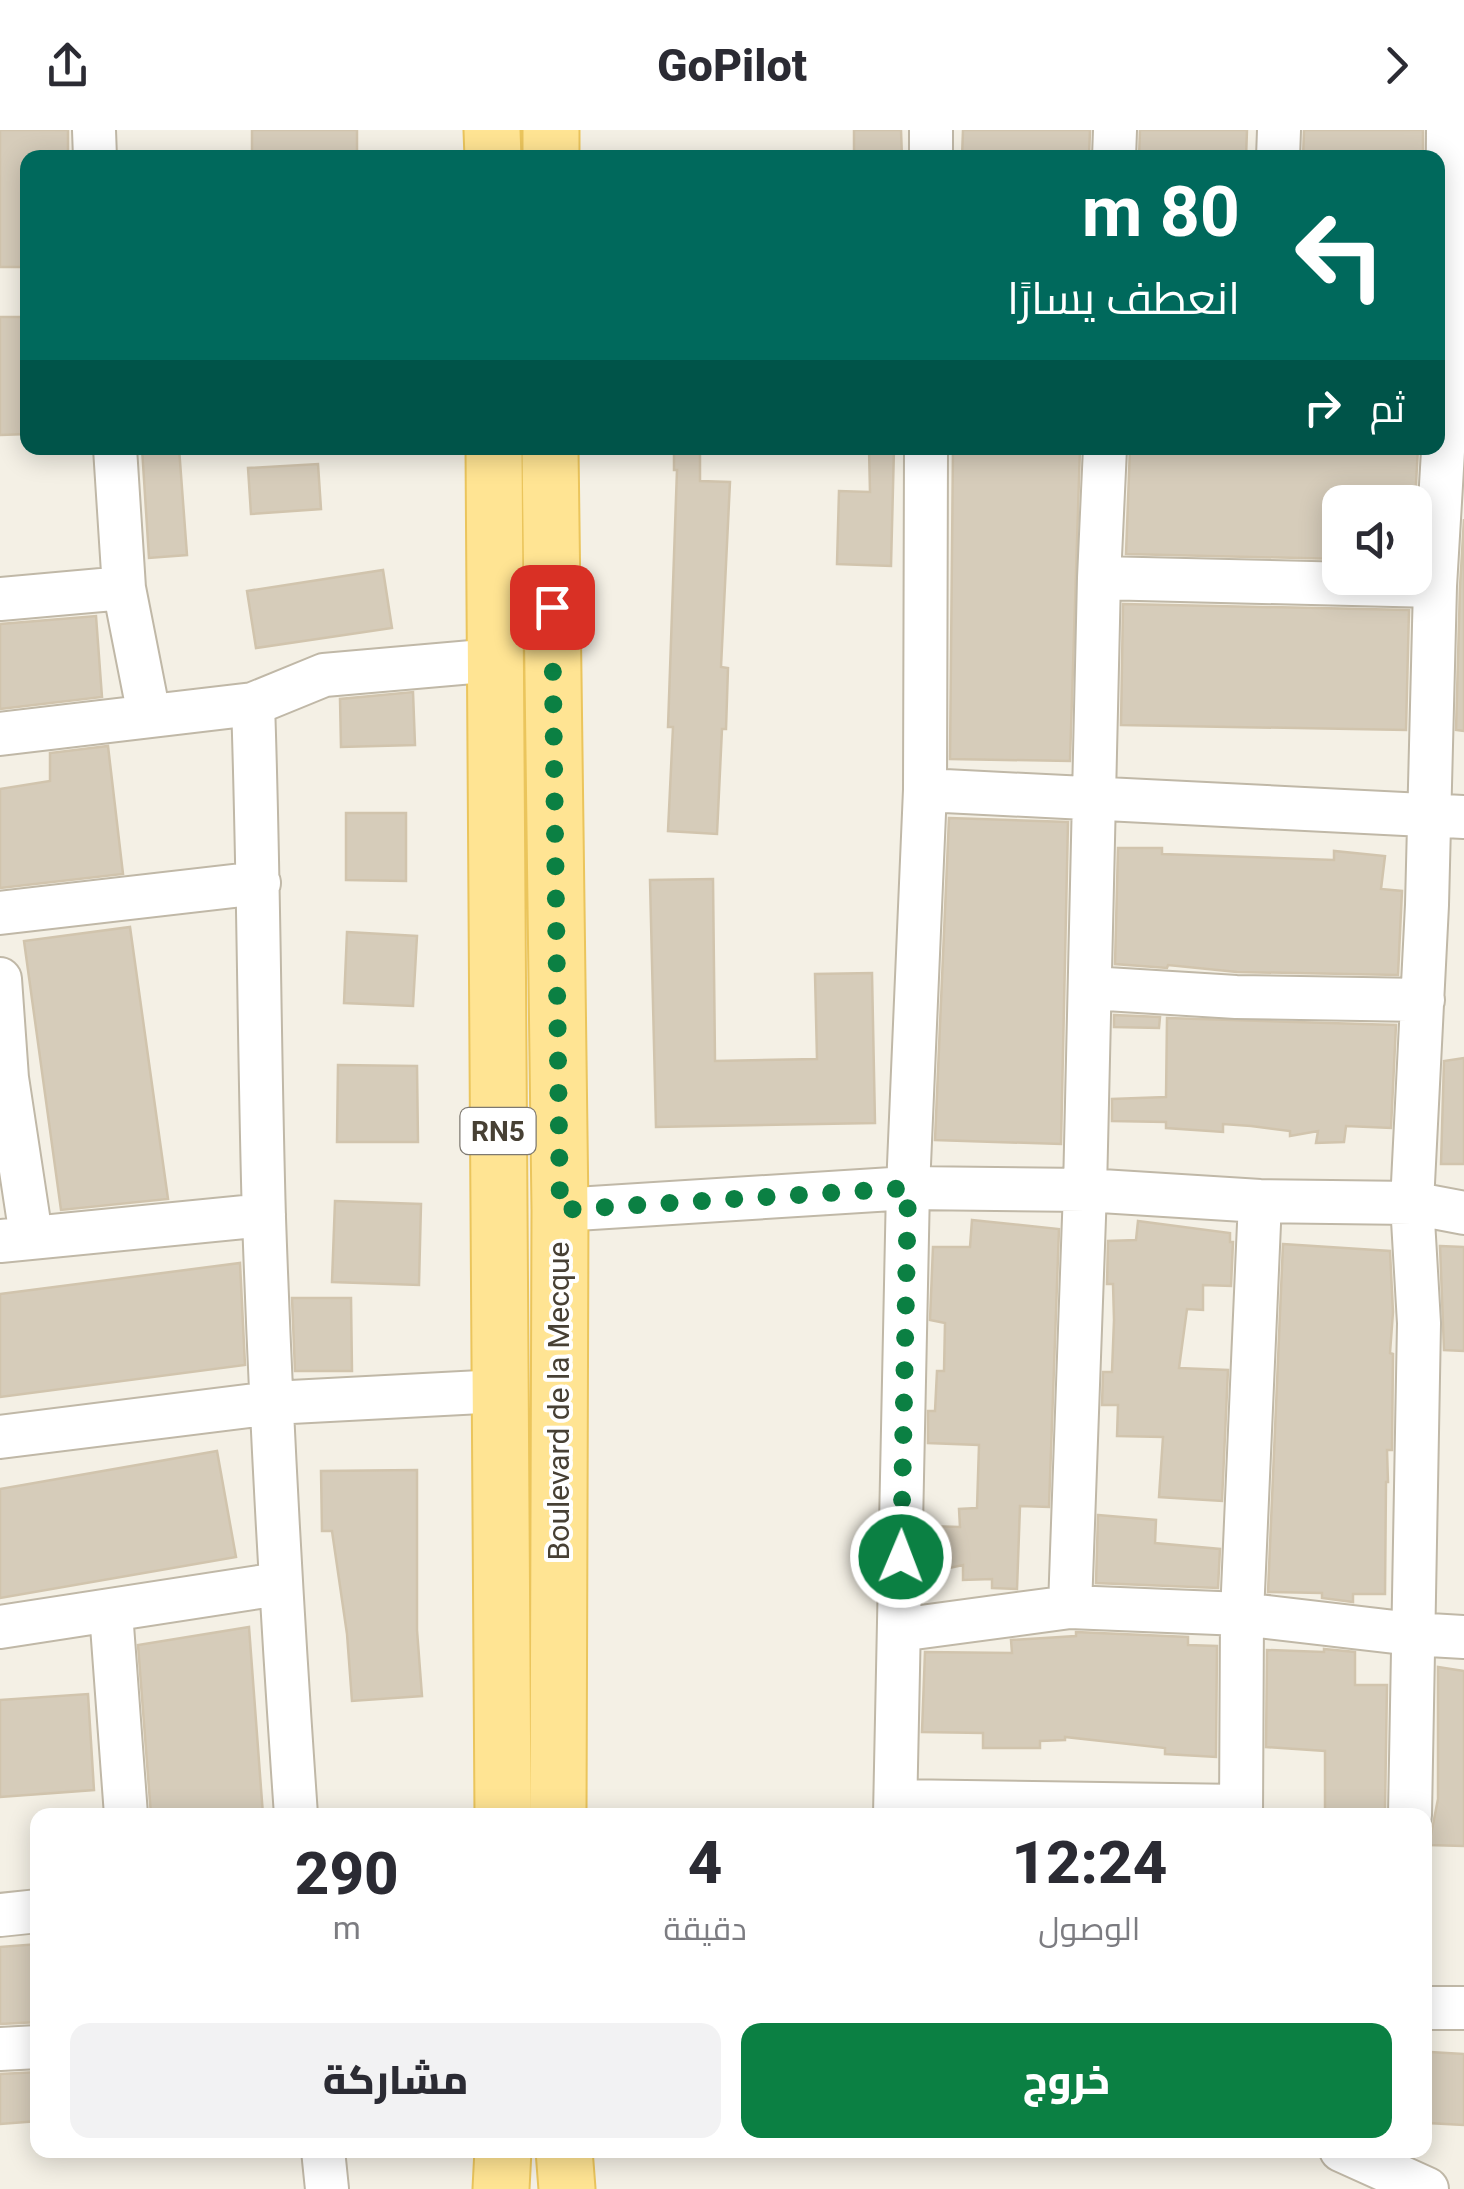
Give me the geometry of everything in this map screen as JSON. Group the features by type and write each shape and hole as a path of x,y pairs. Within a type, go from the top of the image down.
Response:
{"main road":[{"name":"Boulevard de la Mecque","path":"494,455 504,1808"},
{"name":"Boulevard de la Mecque","path":"550,455 565,1808"},
{"path":"500,2189 503,2158"},
{"path":"565,2158 567,2189"}],"street":[{"path":"1445,455 1449,402 1448,130"},
{"path":"115,455 124,588 149,715"},
{"path":"896,1808 908,1188 925,790 926,455"},
{"path":"1070,1607 1105,455"},
{"path":"1410,1808 1419,1322 1412,1203 1423,1000 1447,816 1435,586 1445,455"},
{"path":"1099,578 1435,586"},
{"path":"0,599 124,588"},
{"path":"0,734 253,704 324,676 495,660"},
{"path":"253,704 264,1215 279,1584 295,1808"},
{"path":"925,790 1447,816"},
{"path":"0,913 259,883"},
{"path":"0,980 16,1239 264,1215"},
{"path":"1090,988 1423,1000"},
{"path":"560,1210 908,1188 1085,1190 1260,1201 1412,1203 1464,1213"},
{"path":"1241,1808 1242,1614 1260,1201"},
{"path":"0,1437 272,1403 500,1391"},
{"path":"0,1627 279,1584"},
{"path":"899,1630 1070,1607 1242,1614 1464,1637"},
{"path":"111,1612 125,1808"},
{"path":"0,1915 30,1911"},
{"path":"1432,2008 1464,2008"},
{"path":"0,2049 30,2047"},
{"path":"324,2158 327,2189"},
{"path":"1366,2158 1409,2172"}],"building":[{"path":"0,130 68,130 68,150 20,150 20,267 0,267"},
{"path":"252,130 357,130 357,150 252,150"},
{"path":"854,130 901,130 902,150 854,150"},
{"path":"963,130 1090,130 1089,150 962,150"},
{"path":"1140,130 1247,130 1246,150 1139,150"},
{"path":"1304,130 1423,130 1423,150 1303,150"},
{"path":"0,317 20,317 20,434 0,435"},
{"path":"142,455 180,455 187,555 149,558"},
{"path":"674,455 700,455 700,481 730,482 721,667 728,668 726,729 722,729 717,834 668,831 673,727 668,727"},
{"path":"869,455 894,455 891,566 837,564 839,491 870,492"},
{"path":"953,455 1080,455 1070,761 950,759"},
{"path":"1130,455 1418,455 1416,485 1322,485 1322,559 1126,554"},
{"path":"318,464 321,509 251,514 248,468"},
{"path":"1464,519 1464,731 1456,730"},
{"path":"383,570 392,628 256,648 247,591"},
{"path":"1123,604 1409,610 1406,730 1121,725"},
{"path":"96,616 102,697 0,709 0,624"},
{"path":"413,692 415,745 341,747 340,699"},
{"path":"108,746 123,874 0,888 0,789 50,781 50,753"},
{"path":"346,813 406,813 406,881 346,880"},
{"path":"949,818 1068,822 1061,1144 935,1140"},
{"path":"1118,848 1162,848 1162,854 1334,860 1334,851 1385,856 1381,889 1402,891 1398,975 1237,972 1115,964"},
{"path":"713,879 715,1061 817,1059 815,974 872,973 875,1123 656,1127 650,880"},
{"path":"130,927 168,1199 61,1210 24,941"},
{"path":"347,932 417,936 413,1006 344,1003"},
{"path":"1114,1015 1160,1017 1159,1028 1114,1027"},
{"path":"1167,1018 1396,1025 1391,1128 1346,1126 1344,1142 1316,1143 1318,1131 1290,1136 1290,1131 1251,1126 1223,1124 1223,1132 1166,1128 1166,1122 1112,1121 1112,1099 1166,1097"},
{"path":"1464,1058 1464,1164 1441,1164 1444,1061"},
{"path":"338,1065 417,1066 418,1142 337,1142"},
{"path":"335,1201 421,1204 419,1285 332,1282"},
{"path":"972,1220 1059,1229 1049,1507 1020,1506 1017,1589 992,1588 992,1579 963,1580 963,1565 926,1573 928,1526 960,1527 959,1509 977,1508 979,1445 928,1443 928,1411 935,1411 937,1371 944,1371 945,1323 930,1320 933,1247 970,1247"},
{"path":"1138,1221 1230,1233 1233,1242 1231,1286 1203,1285 1203,1310 1187,1309 1179,1368 1228,1370 1222,1501 1159,1497 1163,1437 1117,1436 1118,1405 1102,1405 1103,1372 1112,1372 1114,1320 1113,1284 1107,1284 1108,1241 1136,1240"},
{"path":"1283,1244 1390,1251 1392,1450 1387,1450 1385,1594 1353,1594 1353,1602 1322,1598 1322,1593 1268,1592"},
{"path":"1440,1246 1464,1247 1464,1351 1444,1350"},
{"path":"240,1263 245,1365 0,1397 0,1294"},
{"path":"292,1298 351,1298 352,1371 295,1371"},
{"path":"217,1451 236,1557 0,1598 0,1489"},
{"path":"417,1470 417,1630 422,1696 352,1701 332,1531 322,1531 321,1471"},
{"path":"1098,1515 1156,1520 1155,1543 1220,1549 1218,1588 1096,1583"},
{"path":"249,1627 262,1808 150,1808 138,1645"},
{"path":"1076,1632 1188,1637 1188,1645 1217,1646 1216,1757 1165,1754 1165,1748 1065,1737 1040,1741 1040,1748 983,1748 983,1733 922,1732 925,1652 1012,1653 1011,1640 1076,1636"},
{"path":"1267,1650 1355,1652 1355,1685 1387,1685 1385,1808 1325,1808 1325,1751 1266,1747"},
{"path":"1438,1667 1464,1671 1464,1846 1432,1845 1438,1799"},
{"path":"88,1694 94,1790 0,1797 0,1700"},
{"path":"30,1945 30,2022 0,2024 0,1947"},
{"path":"1432,2052 1464,2054 1464,2125 1432,2123"},
{"path":"30,2072 30,2122 0,2124 0,2074"}],"route":[{"path":"552,607 560,1210 908,1188 901,1557"}]}
